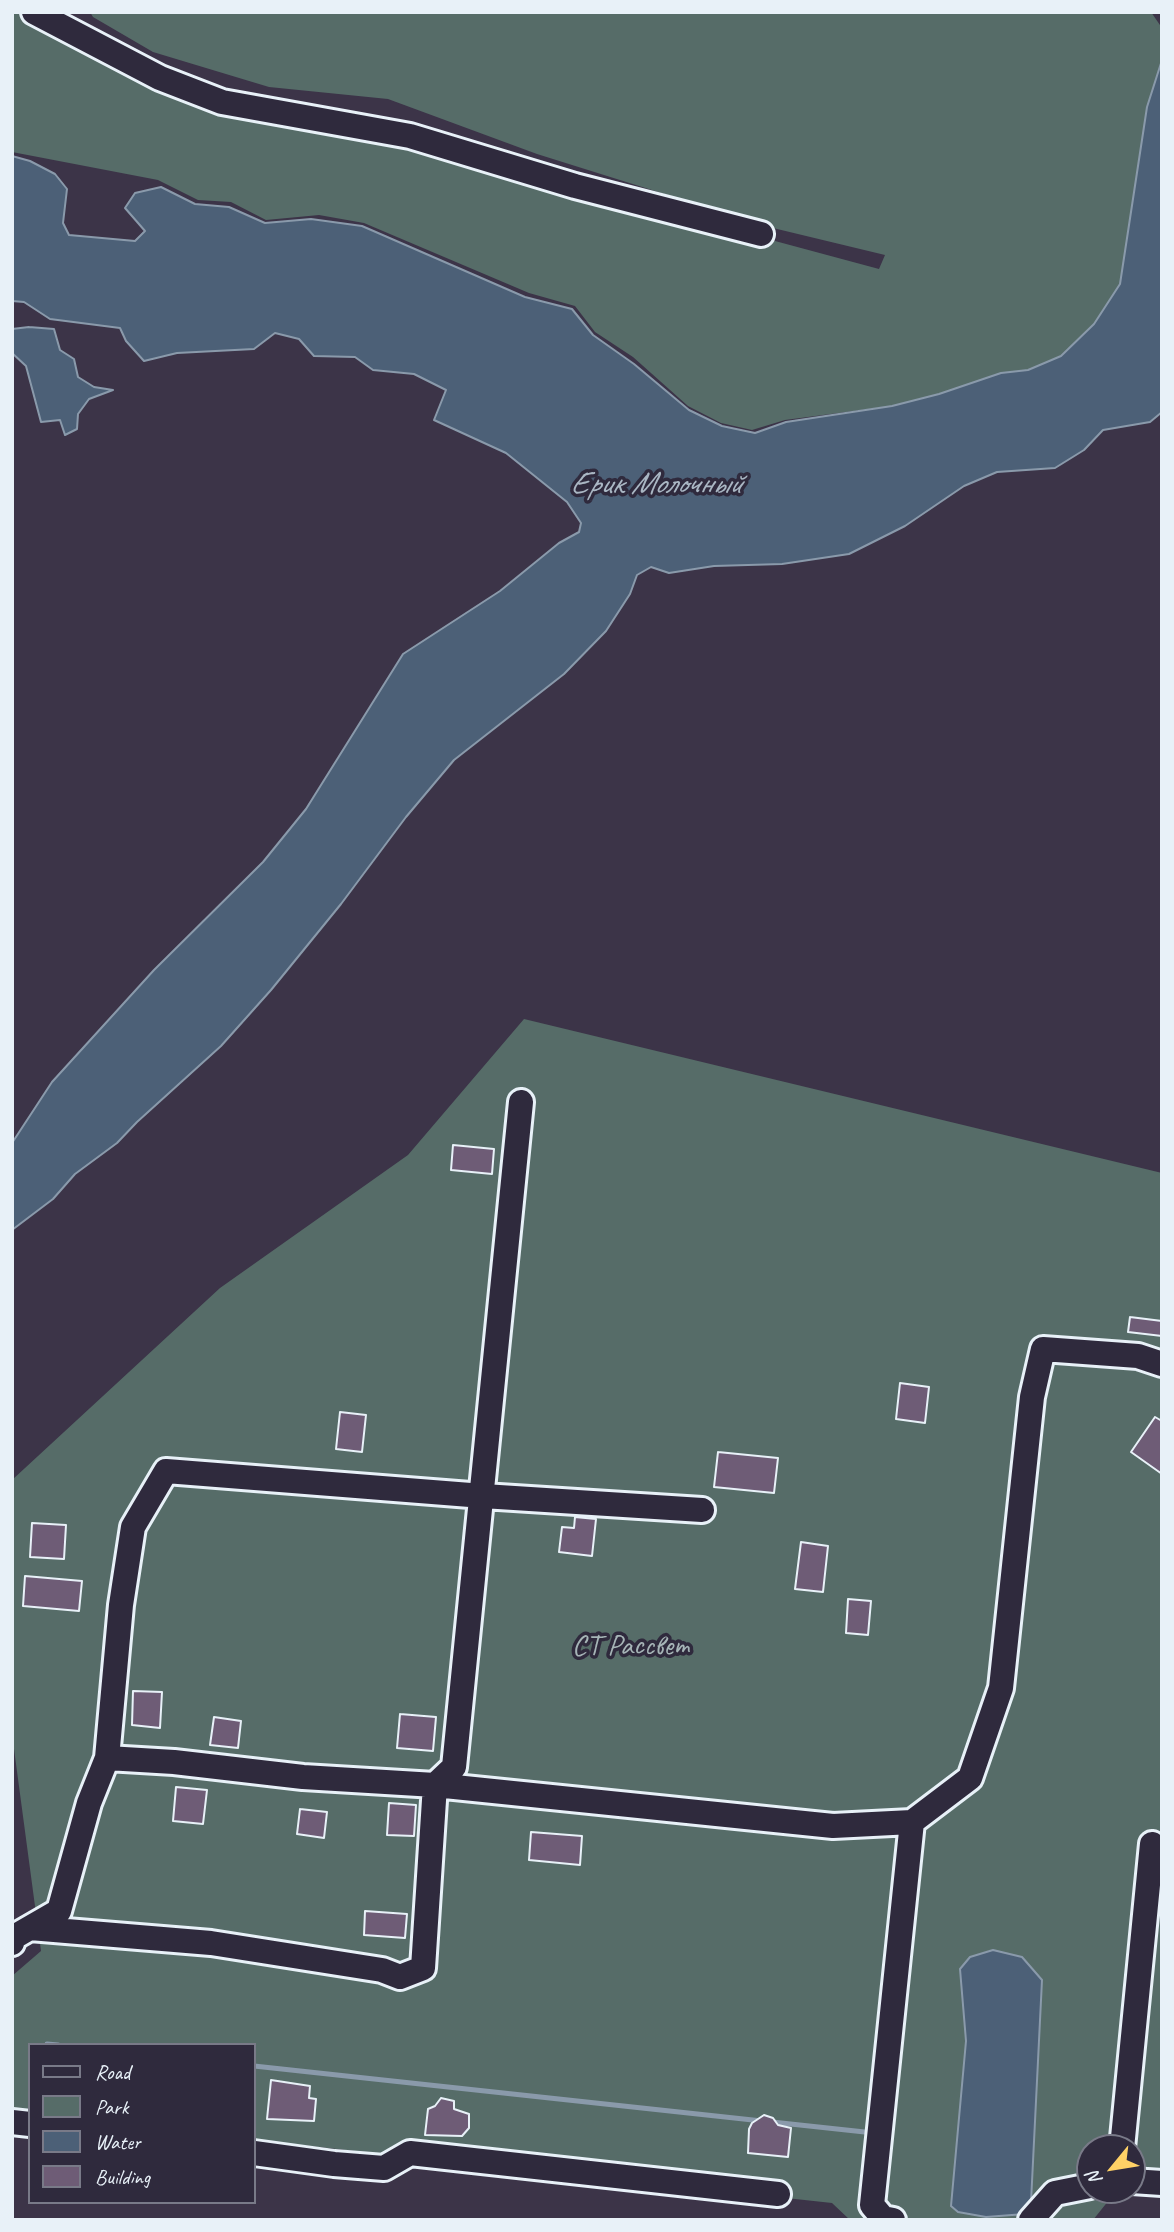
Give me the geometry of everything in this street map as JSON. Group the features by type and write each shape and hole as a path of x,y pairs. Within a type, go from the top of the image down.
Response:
{"street":[{"path":"34,12 160,78 222,102 410,136 575,186 761,234"},
{"path":"21,1936 211,1943 382,1970 400,1977 423,1968 435,1785 454,1767 521,1102"},
{"path":"107,1758 174,1762 303,1777 435,1785 833,1826 912,1822 970,1778 1000,1688 1032,1397 1043,1349 1138,1356 1162,1364"},
{"path":"21,1936 59,1911 89,1803 107,1758 121,1605 132,1527 166,1471 702,1510"},
{"path":"893,2220 883,2218 872,2205 912,1822"},
{"path":"1123,2134 1152,1844"},
{"path":"256,2153 384,2168 410,2153 778,2194"},
{"path":"1031,2220 1055,2193 1076,2189"}],"green space":[{"path":"12,12 31,12 159,79 410,137 671,213 879,269 885,255 773,228 537,154 388,99 269,87 153,52 93,17 90,12 1151,12 1162,28 1162,60 1147,107 1120,284 1094,325 1061,356 1028,370 1001,373 939,394 892,406 785,420 752,430 721,423 688,406 633,357 595,332 575,306 529,293 364,223 319,215 266,220 231,202 198,200 158,180 12,152"},
{"name":"СТ Рассвет","path":"524,1019 1162,1173 1162,2178 1146,2177 1146,2134 1076,2134 1076,2204 1106,2204 1093,2220 850,2220 832,2203 256,2140 256,2043 28,2043 28,2115 12,2113 12,1976 41,1951 12,1734 12,1480 220,1288 408,1155"}],"water":[{"name":"Ерик Молочный","path":"1162,60 1162,412 1150,422 1103,430 1084,450 1055,468 997,472 964,486 905,526 849,554 782,564 714,566 669,573 651,567 637,575 630,594 606,631 564,674 454,760 271,990 221,1046 117,1143 75,1174 53,1199 12,1230 12,1143 52,1082 154,970 263,862 306,809 403,654 500,591 559,543 579,532 581,523 567,502 506,453 434,420 446,390 414,374 373,370 355,357 314,356 299,339 275,333 254,349 177,353 144,361 126,341 120,328 50,319 24,302 12,301 12,156 30,161 55,174 67,189 63,223 69,235 135,241 145,231 125,208 135,193 161,187 195,204 229,207 265,223 311,219 362,226 525,297 572,309 593,335 634,364 689,410 722,426 755,433 786,422 892,406 939,394 1001,373 1028,370 1061,356 1094,324 1120,284 1147,107"},
{"path":"12,329 54,329 60,350 74,359 78,377 94,387 113,390 89,399 78,414 77,429 65,435 60,420 41,422 26,366 12,353"},
{"path":"993,1950 1022,1957 1042,1980 1031,2202 1025,2214 986,2217 958,2212 951,2206 966,2041 960,1969 970,1957"}],"building":[{"path":"453,1145 494,1149 492,1174 451,1170"},
{"path":"1130,1317 1162,1321 1162,1336 1128,1332"},
{"path":"900,1383 929,1387 925,1423 896,1419"},
{"path":"340,1412 366,1415 362,1452 336,1449"},
{"path":"1155,1417 1162,1421 1162,1474 1131,1452"},
{"path":"718,1452 778,1458 774,1493 714,1487"},
{"path":"575,1517 596,1519 592,1556 559,1552 562,1527 574,1528"},
{"path":"32,1523 66,1525 64,1559 30,1557"},
{"path":"801,1542 828,1546 823,1592 795,1589"},
{"path":"25,1576 82,1581 79,1611 23,1606"},
{"path":"848,1599 871,1601 868,1635 846,1633"},
{"path":"133,1691 162,1692 160,1728 132,1725"},
{"path":"400,1714 436,1717 433,1751 397,1748"},
{"path":"214,1717 241,1721 238,1748 210,1745"},
{"path":"176,1787 207,1790 203,1824 173,1821"},
{"path":"389,1803 416,1805 414,1836 387,1835"},
{"path":"300,1809 327,1812 324,1838 297,1834"},
{"path":"531,1832 582,1836 580,1865 529,1860"},
{"path":"365,1911 407,1914 405,1938 364,1935"},
{"path":"271,2080 310,2086 309,2098 316,2099 314,2121 267,2119"},
{"path":"441,2098 454,2101 454,2109 469,2114 469,2128 462,2136 425,2135 428,2109 435,2106"},
{"path":"764,2115 773,2118 778,2125 791,2128 788,2157 748,2153 749,2129 752,2123"}],"waterway":[{"path":"256,2066 762,2121"},
{"path":"772,2122 874,2133"}]}
